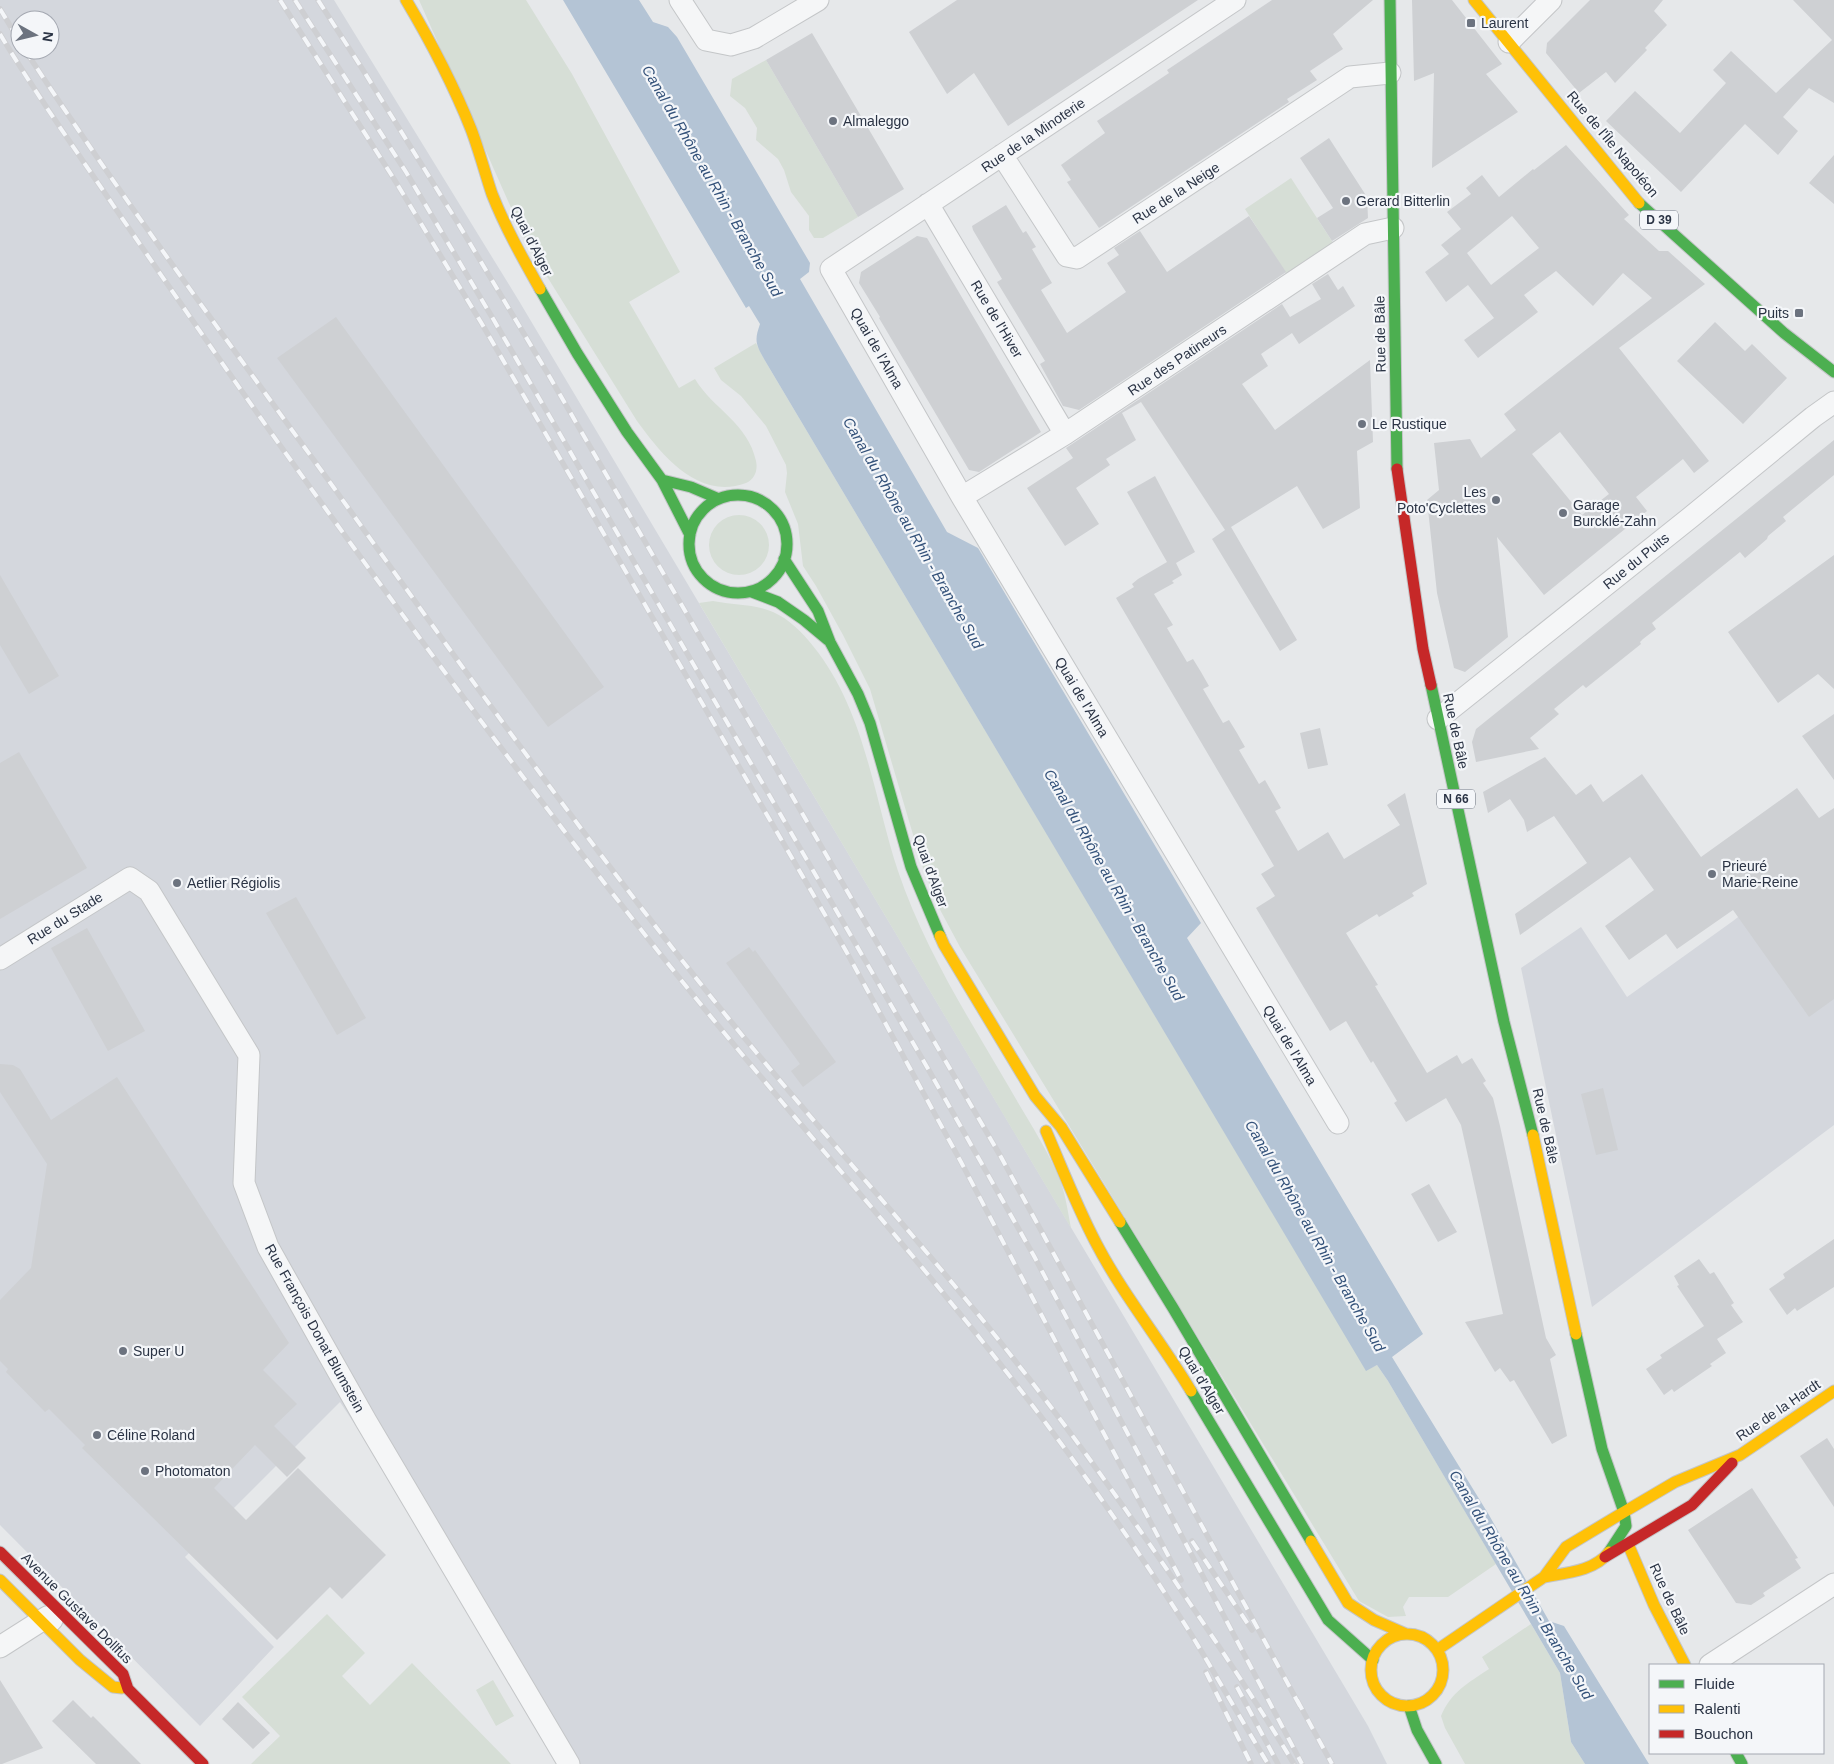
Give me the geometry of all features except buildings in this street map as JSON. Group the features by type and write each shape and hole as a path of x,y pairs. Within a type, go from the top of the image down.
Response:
{"main road":[{"name":"Quai d'Alger","path":"406,0 435,49 451,83 493,196 519,252 577,353 622,424 662,480 690,535"},
{"name":"Rue de Bâle","path":"1390,0 1397,479 1422,649 1504,1022 1528,1114 1602,1449 1624,1512"},
{"name":"Rue de l'Île Napoléon","path":"1474,0 1637,201 1784,333 1834,372"},
{"path":"662,480 691,487 719,499 730,496 754,498 772,510 784,527 786,548 784,559 780,570 772,579 752,592"},
{"name":"Quai d'Alger","path":"719,499 700,513 690,535 689,548 691,560 697,571 705,581 715,588 739,594 752,592 778,602 804,620 830,642"},
{"name":"Quai d'Alger","path":"784,559 818,611 830,642 845,668 870,723 911,867 944,945 1036,1096 1061,1127 1178,1316 1348,1603 1374,1620 1406,1634"},
{"name":"Quai d'Alger","path":"1036,1096 1045,1130 1068,1178 1080,1210 1095,1242 1119,1283 1177,1367 1328,1620 1373,1660"},
{"name":"Rue de la Hardt","path":"1544,1578 1580,1571 1692,1505 1740,1455 1834,1390"},
{"name":"Rue de la Hardt","path":"1544,1578 1566,1548 1675,1482 1740,1455"},
{"name":"Rue de la Hardt","path":"1605,1557 1626,1526 1624,1512"},
{"name":"Rue de Bâle","path":"1628,1544 1654,1605 1684,1664"},
{"name":"Avenue Gustave Dollfus","path":"0,1552 123,1674 128,1689 203,1764"},
{"path":"1437,1650 1544,1578"},
{"name":"Avenue Gustave Dollfus","path":"0,1580 80,1660 113,1687 128,1689"},
{"path":"1417,1635 1427,1640 1437,1650 1443,1668 1442,1679 1437,1690 1430,1698 1420,1704 1398,1705 1388,1700 1379,1692 1371,1672 1377,1650 1385,1642 1394,1636 1417,1635"},
{"path":"1409,1706 1416,1730 1436,1764"}],"street":[{"path":"680,0 706,40 730,45 754,38 818,0"},
{"name":"Rue de la Minoterie","path":"832,269 1235,0"},
{"path":"1509,42 1551,0"},
{"name":"Rue de la Neige","path":"1002,156 1067,256 1077,258 1350,77 1390,73"},
{"name":"Rue de l'Hiver","path":"928,204 1065,434"},
{"name":"Rue des Patineurs","path":"962,497 1065,434 1365,234 1393,228"},
{"name":"Quai de l'Alma","path":"832,269 962,497 1338,1123"},
{"name":"Rue du Puits","path":"1438,719 1834,402"},
{"name":"Rue du Stade","path":"0,958 130,878"},
{"name":"Rue François Donat Blumstein","path":"130,878 149,891 249,1055 244,1183 268,1247 371,1429 569,1764"},
{"path":"1712,1664 1834,1584"},
{"path":"0,1647 47,1617 67,1630 81,1633"}],"shaded area":[{"path":"0,0 334,0 519,301 1368,1726 1387,1764 580,1764 340,1402 185,1557 274,1647 200,1726 0,1525"},
{"path":"419,0 526,0 572,74 680,272 629,302 679,388 695,379 702,390 746,436 757,464 752,479 746,483 729,487 712,486 697,480 669,460 637,421 528,246"},
{"path":"766,60 858,217 823,238 814,238 809,230 809,216 791,192 784,170 778,159 756,140 757,128 745,108 730,96 732,79"},
{"path":"1291,178 1339,252 1292,283 1245,209"},
{"path":"756,343 1366,1370 1377,1365 1388,1381 1496,1564 1448,1597 1409,1597 1403,1607 1406,1616 1388,1617 1359,1601 960,947 937,904 922,865 870,689 843,635 803,566 798,524 785,492 786,465 766,426 741,396 721,380 714,368"},
{"path":"739,515 755,520 760,524 764,529 769,545 764,561 760,566 755,570 739,575 723,570 718,566 714,561 709,545 714,529 718,524 723,520"},
{"path":"713,601 759,607 779,615 795,626 813,646 831,671 845,697 866,754 889,842 909,900 948,982 1056,1170 1066,1199 1071,1228 699,603"},
{"path":"1834,842 1834,1125 1592,1307 1521,968 1581,927 1627,997 1733,921"},
{"path":"327,1614 365,1653 342,1676 370,1705 412,1663 511,1764 251,1764 280,1736 242,1697"},
{"path":"1531,1624 1560,1673 1571,1742 1585,1764 1465,1764 1445,1728 1441,1716 1455,1694 1489,1669 1482,1657"},
{"path":"493,1680 514,1716 496,1726 476,1690"}],"water":[{"name":"Canal du Rhône au Rhin - Branche Sud","path":"563,0 639,0 653,22 668,27 677,37 810,263 809,272 800,279 947,532 978,548 1201,923 1187,938 1423,1334 1392,1357 1489,1515 1549,1621 1564,1626 1649,1764 1585,1764 1571,1742 1560,1673 1388,1381 1377,1365 1366,1371 764,359 757,342 760,324 749,306 746,308"}],"railway":[{"path":"280,0 394,179 482,324 846,951 961,1162 1181,1580"},
{"path":"295,0 406,172 492,317 927,1067 1034,1256 1302,1764"},
{"path":"318,0 456,220 548,374 1001,1157 1300,1706"},
{"path":"0,9 10,26"},
{"path":"0,34 55,121 224,366 489,732 590,865 694,996 967,1322 1078,1466 1125,1533 1191,1634 1268,1764"},
{"path":"32,60 177,271 562,803 704,988 982,1319 1064,1425 1128,1513 1202,1622 1294,1764"},
{"path":"1192,1541 1252,1630"},
{"path":"1206,1672 1251,1764"},
{"path":"1237,1687 1278,1764"},
{"path":"1297,1700 1332,1764"}],"traffic: fast":[{"path":"1390,0 1397,469"},
{"path":"1639,203 1784,333 1834,372"},
{"path":"540,289 577,353 627,432 662,480 690,535"},
{"path":"662,480 691,487 719,499"},
{"path":"738,495 748,496 765,503 779,517 786,534 787,544 786,554 779,571 765,585 748,592 738,593 728,592 711,585 697,571 690,554 689,544 690,534 697,517 711,503 728,496 738,495"},
{"path":"784,559 818,611 830,642 858,694 870,723 911,867 940,936"},
{"path":"752,592 778,602 828,640"},
{"path":"1431,685 1504,1022 1533,1135"},
{"path":"1120,1222 1311,1541"},
{"path":"1576,1334 1602,1449 1624,1512 1626,1526 1609,1552"},
{"path":"1191,1391 1328,1620 1373,1660"},
{"path":"1409,1706 1417,1730 1436,1764"},
{"path":"1737,1754 1742,1764"}],"traffic: slow":[{"path":"406,0 433,47 457,96 474,137 497,206 514,243 540,289"},
{"path":"1474,0 1639,203"},
{"path":"940,936 1035,1096 1061,1127 1120,1222"},
{"path":"1046,1131 1082,1216 1096,1243 1130,1299 1191,1391"},
{"path":"1533,1135 1576,1334"},
{"path":"1624,1512 1675,1482 1740,1455 1834,1391"},
{"path":"1437,1650 1544,1577 1566,1547 1624,1512"},
{"path":"1311,1541 1348,1603 1374,1620 1406,1634"},
{"path":"1628,1544 1654,1605 1684,1664"},
{"path":"1544,1577 1588,1567 1609,1552"},
{"path":"0,1580 80,1660 113,1687 122,1688"},
{"path":"1407,1634 1427,1640 1437,1650 1443,1670 1437,1690 1427,1700 1407,1706 1387,1700 1377,1690 1371,1670 1377,1650 1387,1640 1407,1634"}],"traffic: jam":[{"path":"1397,469 1423,649 1431,685"},
{"path":"1605,1557 1692,1505 1732,1463"},
{"path":"0,1552 123,1674 128,1689 203,1764"}],"place":[{"name":"Laurent","path":"1471,23"},
{"name":"Almaleggo","path":"833,121"},
{"name":"Gerard Bitterlin","path":"1346,201"},
{"name":"Puits","path":"1799,313"},
{"name":"Le Rustique","path":"1362,424"},
{"name":"Les Poto'Cyclettes","path":"1496,500"},
{"name":"Garage Burcklé-Zahn","path":"1563,513"},
{"name":"Prieuré Marie-Reine","path":"1712,874"},
{"name":"Aetlier Régiolis","path":"177,883"},
{"name":"Super U","path":"123,1351"},
{"name":"Céline Roland","path":"97,1435"},
{"name":"Photomaton","path":"145,1471"}]}
